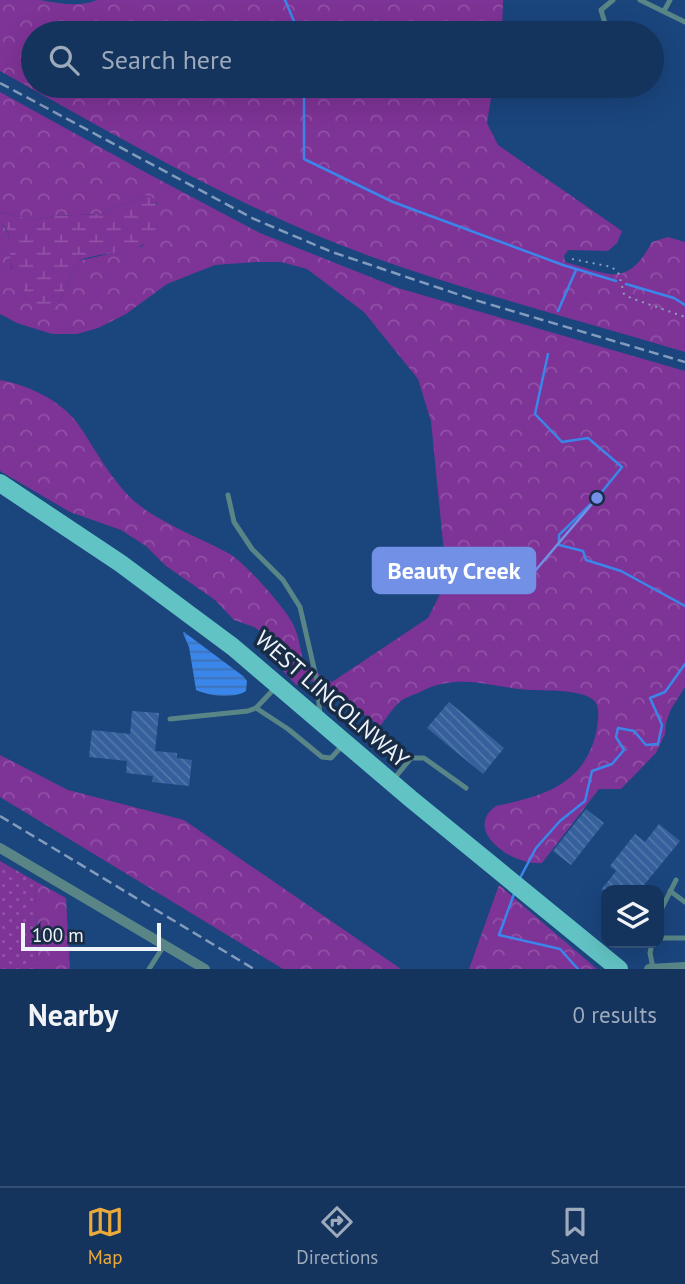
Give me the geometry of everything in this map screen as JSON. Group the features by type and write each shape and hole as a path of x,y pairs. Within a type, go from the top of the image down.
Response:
{"main road":[{"name":"WEST LINCOLNWAY","path":"0,483 131,570 233,647 390,782 619,969"}],"street":[{"path":"0,848 205,969"},
{"path":"651,968 685,967"}],"lane":[{"path":"604,21 601,10 613,0"},
{"path":"640,0 685,22"},
{"path":"664,11 670,0"},
{"path":"228,495 233,522 252,549 283,580 300,607 317,681 320,722"},
{"path":"170,719 248,711 256,708 278,685"},
{"path":"256,708 288,729 322,757 331,758 345,743"},
{"path":"390,782 411,758 424,758 466,788"},
{"path":"664,904 676,880"},
{"path":"670,891 685,902"},
{"path":"664,938 685,938"},
{"path":"149,969 165,944"},
{"path":"651,948 651,968"}],"path":[{"path":"572,259 612,267 619,274 624,294 631,299 685,317"}],"green space":[{"path":"0,0 40,0 76,4 97,0 503,0 502,21 21,21 21,83 0,71"},
{"path":"0,92 260,233 398,288 685,371 685,687 671,709 665,734 656,753 621,789 599,789 542,863 519,859 496,845 488,836 485,826 487,816 496,806 547,791 574,774 592,747 597,728 598,708 592,699 570,692 529,690 474,682 448,683 434,686 403,700 380,726 330,690 307,679 304,686 296,685 279,666 274,647 266,635 254,627 234,620 215,600 166,566 146,546 121,530 70,512 0,471 0,380 32,390 71,415 110,474 144,509 228,553 244,565 289,617 304,665 332,682 428,618 442,590 445,563 431,421 418,379 364,312 307,269 281,262 215,265 167,284 126,314 98,328 77,334 52,334 17,323 0,314 0,223 9,237 11,268 57,306 78,261 143,246 157,203 145,195 101,214 54,216 34,220 0,212"},
{"path":"48,98 491,98 487,123 498,145 622,231 617,243 608,251 568,250 564,256 565,262 593,271 615,274 634,267 652,242 668,237 685,242 685,352 413,271 327,240 184,172"},
{"path":"145,195 155,199 157,219 154,233 146,242 135,248 78,261 57,306 51,312 43,313 26,294 13,271 8,232 0,223 0,212 34,220 54,216 101,214"},
{"path":"0,755 68,790 184,820 401,969 283,969 0,797"},
{"path":"0,861 35,881 38,969 0,969"},
{"path":"35,881 66,898 70,969 38,969"},
{"path":"499,885 597,969 469,969"}],"water":[{"path":"184,632 243,676 247,681 246,691 221,696 196,690"}],"building":[{"path":"449,702 504,748 483,774 427,728"},
{"path":"132,711 159,713 155,751 177,753 177,758 192,760 189,786 152,782 153,776 126,773 127,761 89,757 92,730 130,734"},
{"path":"586,809 604,823 571,865 553,851"},
{"path":"659,824 680,841 644,885 605,885 616,871 610,866 635,834 645,842"}],"waterway":[{"path":"285,0 294,21"},
{"path":"304,98 304,159 393,202 563,265 616,281"},
{"path":"558,311 576,270"},
{"path":"626,284 674,298 685,305"},
{"path":"548,354 535,414 562,442 588,438 622,467 597,498 559,535 559,545 583,551 586,560 621,571 685,606"},
{"path":"520,878 536,848 560,821 585,801 592,771 612,764 624,750 616,737 618,728 634,731 646,745 658,744 662,725 650,698 665,692 685,664"},
{"path":"514,894 499,935 560,949 578,969"}],"railway":[{"path":"0,83 21,94"},
{"path":"28,98 254,219 332,252 475,300 685,362"},
{"path":"0,816 254,969"}],"place":[{"name":"Beauty Creek","path":"597,498"}]}
